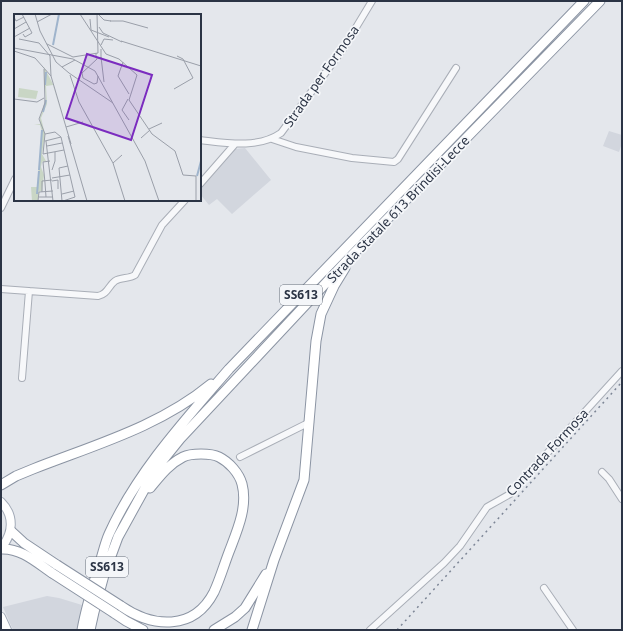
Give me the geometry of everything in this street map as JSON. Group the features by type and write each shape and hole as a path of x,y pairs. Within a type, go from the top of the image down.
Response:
{"highway":[{"name":"Strada Statale 613 Brindisi-Lecce","path":"82,630 86,610 109,535 122,509 146,471 175,432 229,369 584,1"},
{"name":"Strada Statale 613 Brindisi-Lecce","path":"90,630 106,569 118,537 155,470 180,439 354,253 600,1"},
{"path":"252,630 274,560 304,480 316,341 322,314 334,286 354,253"},
{"path":"1,485 33,469 143,426 178,408 200,393 229,369"},
{"path":"117,610 157,623 168,623 190,617 202,608 214,592 239,527 243,504 242,484 234,469 218,457 198,454 184,456 165,469 135,508"},
{"path":"11,531 24,544 55,569 117,610 126,621 143,630"},
{"path":"1,548 13,549 55,569"},
{"path":"214,630 235,617 245,608 274,560"}],"main road":[{"path":"1,502 8,512 11,521 11,531 9,537 1,548"},
{"path":"1,617 7,630"}],"street":[{"name":"Strada per Formosa","path":"201,140 235,144 272,139 281,133 343,49 372,1"},
{"name":"Strada per Formosa","path":"272,139 296,147 352,158 394,162 398,159 456,68"},
{"path":"201,183 235,144"},
{"path":"1,208 14,181"},
{"path":"1,289 98,296 102,295 118,279 135,275 162,225 184,201"},
{"path":"22,378 29,291"},
{"name":"Contrada Formosa","path":"370,630 444,563 460,546 487,507 510,494 622,371"},
{"path":"240,457 310,422"},
{"path":"602,472 609,479 622,500"},
{"path":"544,588 573,630"}],"shaded area":[{"path":"609,131 622,135 622,143 619,152 603,146"},
{"path":"245,148 271,180 232,214 217,199 209,205 201,195 201,187 235,149"},
{"path":"47,596 82,605 78,630 13,630 3,607"}],"railway":[{"path":"397,630 622,382"}]}
